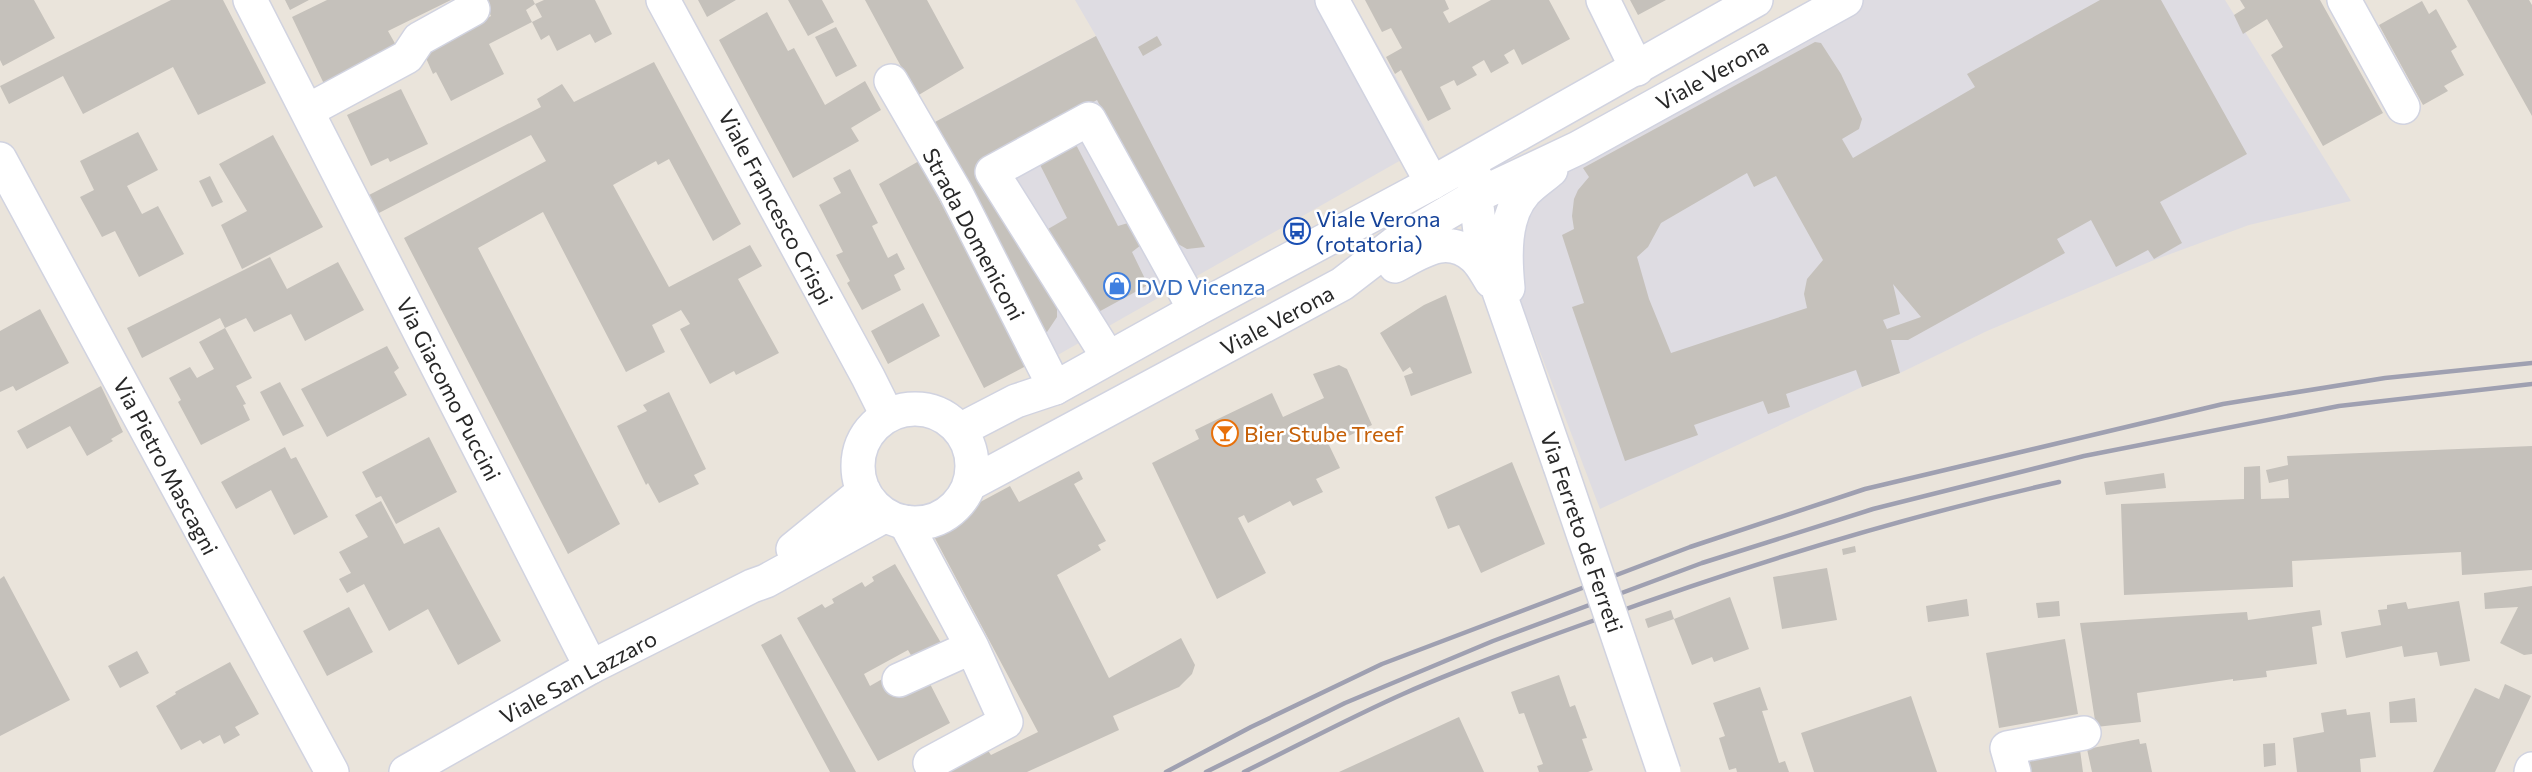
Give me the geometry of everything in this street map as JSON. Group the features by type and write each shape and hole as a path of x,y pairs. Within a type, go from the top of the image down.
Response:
{"main road":[{"name":"Via Giacomo Puccini","path":"250,0 591,667"},
{"name":"Viale Francesco Crispi","path":"663,0 887,416"},
{"path":"1332,0 1432,183"},
{"name":"Viale Verona","path":"1603,0 1637,69"},
{"name":"Viale Verona","path":"960,430 1016,401 1055,388 1108,357 1432,183 1756,0"},
{"name":"Viale Verona","path":"970,484 1342,284 1394,244 1476,196 1578,148 1845,0"},
{"path":"2344,0 2403,107"},
{"path":"307,111 407,57 419,39 472,9"},
{"name":"Strada Domeniconi","path":"891,81 956,193 1055,388"},
{"name":"Via Ferreto de Ferreti","path":"1559,112 1486,164 1474,182 1481,240 1664,772"},
{"path":"1108,357 992,172 1089,119 1195,310"},
{"name":"Viale Verona","path":"1512,326 1506,250 1512,218 1524,192 1578,148"},
{"name":"Via Pietro Mascagni","path":"0,159 332,772"},
{"name":"Via Ferreto de Ferreti","path":"1342,284 1395,265 1428,248 1449,244 1474,257 1499,292"},
{"path":"910,408 930,410 949,419 960,430 971,453 973,468 970,484 959,502 949,512 937,519 921,523 896,519 870,502 864,491 858,468 862,443 873,427 887,416 910,408"},
{"name":"Viale San Lazzaro","path":"752,586 864,491"},
{"path":"896,519 972,647 1006,722 930,763"},
{"name":"Viale San Lazzaro","path":"406,772 591,667 752,586 896,519"},
{"path":"899,680 972,647"},
{"path":"2014,772 2007,748 2084,734"}],"shaded area":[{"path":"1075,0 1352,0 1431,143 1056,356 935,122 1096,36"},
{"path":"1861,0 2225,0 2351,201 2249,225 2154,260 1987,331 1900,373 1862,387 1600,509 1502,252 1511,200"}],"building":[{"path":"0,0 34,0 55,38 3,66 0,60"},
{"path":"171,0 223,0 266,83 198,115 173,67 83,114 63,76 9,104 0,86"},
{"path":"285,0 309,0 290,10"},
{"path":"327,0 451,0 388,31 397,47 325,86 292,17"},
{"path":"483,0 533,0 535,4 526,10 532,22 489,44 504,74 451,101 436,72 433,74 422,49 491,16"},
{"path":"544,0 595,0 612,34 595,43 590,34 557,51 549,35 541,40 532,22 542,17 535,4"},
{"path":"698,0 736,0 707,17"},
{"path":"788,0 822,0 834,22 808,36"},
{"path":"865,0 927,0 964,68 917,96"},
{"path":"1365,0 1445,0 1449,9 1443,12 1449,23 1491,0 1549,0 1570,39 1522,65 1514,49 1504,55 1509,63 1491,73 1484,60 1472,67 1477,75 1457,86 1454,80 1440,87 1451,109 1428,121 1401,70 1395,74 1386,57 1402,48 1391,28 1382,32"},
{"path":"1630,0 1666,0 1638,15"},
{"path":"2100,0 2161,0 2247,154 2160,202 2182,243 2154,259 2148,250 2116,267 2091,220 2057,239 2065,253 1908,340 1891,340 1900,373 1862,387 1856,370 1786,394 1790,407 1768,414 1763,401 1694,425 1698,435 1625,461 1572,307 1584,303 1562,235 1574,229 1572,216 1574,199 1589,177 1583,168 1815,42 1821,43 1841,74 1862,119 1859,129 1842,139 1853,158 1975,87 1967,74","holes":["1747,173 1754,187 1776,176 1823,260 1807,279 1804,294 1807,308 1671,353 1649,299 1637,257 1648,247 1661,223","1893,284 1921,317 1887,329 1883,320 1900,314"]},
{"path":"2240,0 2320,0 2383,113 2323,146 2271,55 2283,47 2267,19 2243,34 2234,15 2245,8"},
{"path":"2467,0 2529,0 2532,5 2532,116"},
{"path":"2422,1 2429,14 2436,9 2457,47 2451,51 2464,75 2444,86 2448,91 2423,105 2379,25"},
{"path":"767,12 788,51 794,48 825,105 865,81 881,110 851,128 859,141 793,178 719,40"},
{"path":"836,27 857,66 836,77 815,37"},
{"path":"1096,36 1205,247 1187,249 1169,239 1097,100 983,162 1057,304 1057,317 1045,335 935,122"},
{"path":"1157,36 1162,45 1143,56 1138,47"},
{"path":"654,62 741,224 713,241 669,159 658,165 656,161 613,185 669,287 750,245 762,266 738,279 779,353 736,375 734,371 710,384 680,329 690,324 681,310 652,325 665,352 626,372 543,212 478,248 620,524 568,554 404,238 546,161 531,135 377,214 367,196 541,107 537,99 562,84 574,102"},
{"path":"401,89 428,144 390,162 388,158 371,166 347,115"},
{"path":"138,132 158,170 127,186 142,214 158,206 184,254 139,277 115,231 102,237 80,197 94,190 80,161"},
{"path":"1070,133 1118,226 1128,223 1141,245 1132,252 1148,285 1093,315 1048,229 1067,218 1034,153"},
{"path":"273,135 323,227 242,269 221,225 247,211 219,164"},
{"path":"919,161 1026,366 984,388 879,184"},
{"path":"850,169 878,223 872,226 888,258 897,253 905,269 894,275 901,290 862,310 847,283 850,281 836,255 843,252 819,205 841,193 833,178"},
{"path":"210,176 223,202 212,207 199,181"},
{"path":"270,257 287,289 338,262 364,310 305,341 291,314 254,332 246,318 225,328 220,318 142,358 127,328"},
{"path":"1446,295 1472,373 1411,396 1404,376 1413,373 1410,367 1403,372 1380,333 1424,305"},
{"path":"923,303 940,336 888,364 871,331"},
{"path":"40,309 69,363 16,391 13,386 0,392 0,331"},
{"path":"225,328 252,378 236,386 246,404 243,405 250,420 201,445 178,402 181,400 169,378 190,367 197,378 214,369 199,342"},
{"path":"387,346 399,368 394,372 407,395 327,437 301,389"},
{"path":"1339,365 1347,369 1372,425 1329,445 1340,468 1316,479 1323,492 1293,506 1290,501 1248,523 1244,515 1238,518 1266,573 1217,599 1152,463 1199,439 1195,430 1272,393 1283,417 1324,398 1313,374"},
{"path":"280,382 304,426 283,436 260,392"},
{"path":"101,386 123,432 111,439 113,441 87,456 70,426 27,449 17,431"},
{"path":"669,392 706,469 694,475 699,484 659,503 648,483 646,485 617,426 647,411 643,405"},
{"path":"429,437 457,492 396,524 381,496 376,498 362,472"},
{"path":"2532,446 2532,570 2462,575 2461,552 2292,561 2293,587 2124,595 2121,504 2244,499 2244,467 2260,466 2261,499 2289,498 2288,479 2269,483 2266,470 2288,465 2287,456"},
{"path":"285,447 291,459 296,457 328,517 294,535 271,490 236,509 221,482"},
{"path":"1512,462 1545,544 1481,573 1459,525 1448,529 1435,497"},
{"path":"1079,471 1083,479 1074,484 1106,541 1098,545 1101,550 1057,575 1109,678 1181,638 1195,665 1192,674 1179,687 1113,716 1119,730 1027,772 940,772 986,748 991,755 1038,732 930,529 1010,486 1019,502"},
{"path":"2164,473 2166,488 2106,495 2104,482"},
{"path":"381,501 404,544 439,527 501,641 458,665 428,609 389,631 364,584 347,593 339,579 351,573 339,552 368,537 355,515"},
{"path":"1855,546 1856,552 1843,555 1842,549"},
{"path":"895,564 944,648 916,664 908,650 864,674 870,686 884,678 926,676 950,723 878,761 797,618 822,604 825,608 834,603 832,599 862,582 865,587 874,581 872,577"},
{"path":"1827,568 1837,620 1782,629 1773,577"},
{"path":"4,576 70,700 0,736 0,579"},
{"path":"2532,586 2532,654 2524,655 2500,643 2518,607 2485,609 2484,593"},
{"path":"1730,597 1749,649 1714,662 1712,657 1692,665 1674,619"},
{"path":"1967,599 1969,616 1928,622 1926,606"},
{"path":"2059,601 2060,616 2038,618 2036,603"},
{"path":"2459,601 2470,661 2440,666 2437,652 2404,657 2402,646 2346,658 2341,632 2381,625 2378,610 2387,609 2387,605 2406,602 2408,609"},
{"path":"349,607 373,652 327,676 303,631"},
{"path":"1671,610 1674,619 1648,628 1645,619"},
{"path":"2320,610 2322,625 2312,627 2317,664 2266,671 2267,677 2233,681 2233,679 2137,693 2141,722 2096,727 2080,623 2247,612 2248,620"},
{"path":"781,634 856,772 830,772 761,645"},
{"path":"2065,639 2078,714 1999,728 1986,653"},
{"path":"137,651 149,673 120,688 108,666"},
{"path":"230,662 259,714 235,727 240,735 224,744 220,735 203,744 200,740 181,750 156,706 176,694 175,692"},
{"path":"1559,675 1570,707 1575,705 1587,738 1582,739 1593,770 1588,772 1539,772 1537,766 1543,764 1524,713 1519,714 1511,692"},
{"path":"2505,684 2531,696 2495,772 2433,772 2475,688 2499,699"},
{"path":"1760,687 1768,710 1762,711 1779,763 1785,761 1789,772 1737,772 1736,768 1729,770 1719,738 1725,736 1713,703"},
{"path":"1911,696 1937,772 1814,772 1801,733"},
{"path":"2415,698 2417,722 2390,723 2389,702"},
{"path":"2346,709 2347,715 2370,712 2376,757 2360,759 2361,772 2297,772 2293,738 2324,732 2321,713"},
{"path":"1459,717 1484,772 1339,772"},
{"path":"2139,739 2140,744 2146,743 2152,772 2092,772 2087,749"},
{"path":"2275,743 2276,765 2264,767 2263,744"},
{"path":"2080,750 2083,772 2028,772 2026,759"}],"railway":[{"path":"1166,772 1251,727 1382,664 1690,547 1865,489 2223,404 2385,378 2532,363"},
{"path":"1206,772 1345,703 1493,641 1702,563 1873,509 2084,456 2339,406 2532,384"},
{"path":"1244,772 1363,713 1427,684 1524,645 1655,599 1827,543 1942,510 2059,482"}],"place":[{"name":"Viale Verona (rotatoria)","path":"1297,231"},
{"name":"DVD Vicenza","path":"1117,286"},
{"name":"Bier Stube Treef","path":"1225,433"}]}
